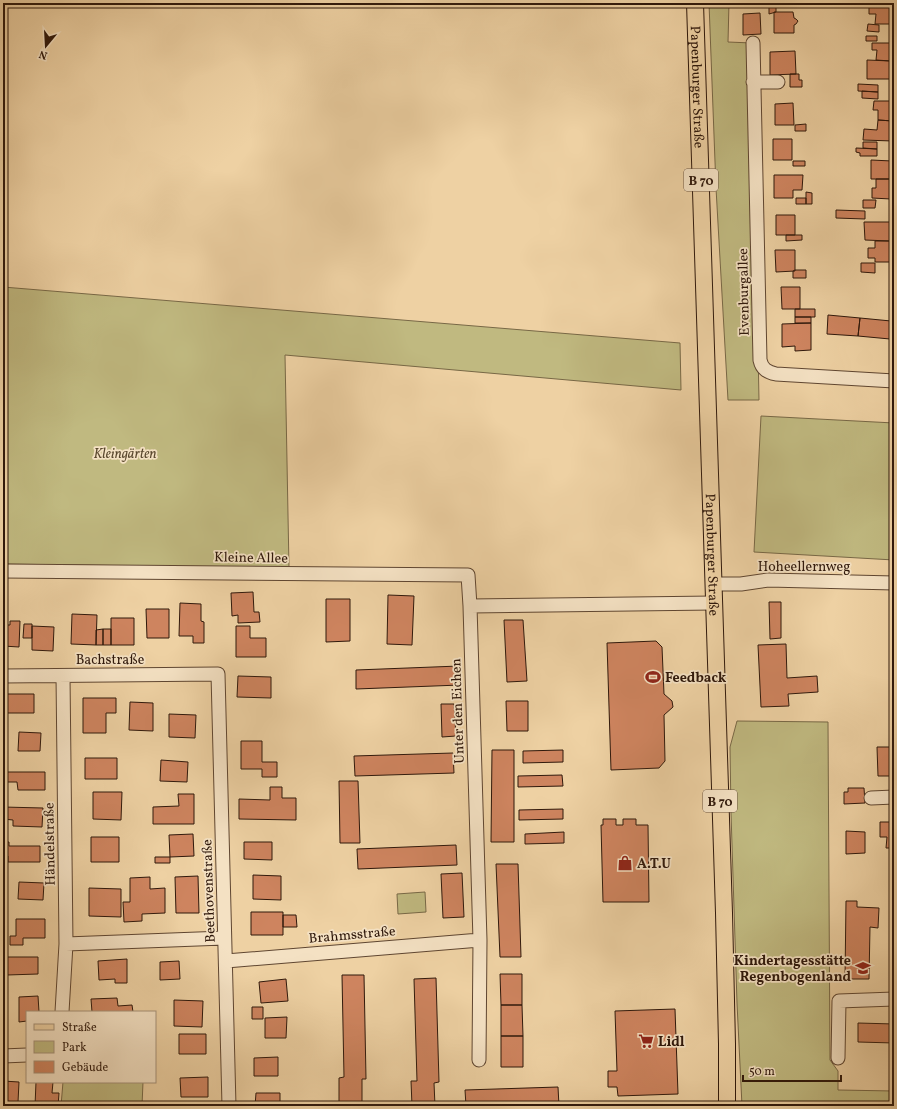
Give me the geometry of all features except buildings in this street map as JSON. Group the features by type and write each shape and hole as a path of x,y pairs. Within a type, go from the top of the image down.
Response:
{"main road":[{"name":"Papenburger Straße","path":"695,3 727,1021 727,1106"}],"street":[{"name":"Evenburgallee","path":"753,43 760,360 762,365 765,370 776,374 894,381"},
{"path":"753,82 778,82"},
{"name":"Kleine Allee","path":"3,571 468,576 470,606"},
{"name":"Hoheellernweg","path":"714,584 741,584 768,580 894,583"},
{"path":"470,606 714,603"},
{"name":"Unter den Eichen","path":"470,606 480,940 479,1060"},
{"name":"Bachstraße","path":"3,676 218,674"},
{"name":"Beethovenstraße","path":"218,674 229,1106"},
{"name":"Händelstraße","path":"62,1011 66,944 63,676"},
{"path":"871,798 894,797"},
{"path":"66,944 224,938"},
{"name":"Brahmsstraße","path":"226,961 480,940"},
{"path":"838,1058 839,1001 894,999"},
{"path":"3,1056 26,1055"}],"green space":[{"path":"709,3 729,3 728,42 752,43 759,400 728,400 716,188"},
{"name":"Kleingärten","path":"3,287 680,343 681,390 285,355 289,568 3,564 3,340 5,329 3,328"},
{"path":"761,416 894,423 894,560 754,552"},
{"path":"737,721 828,722 830,1060 838,1071 838,1090 894,1091 894,1106 742,1106 737,1003 730,747"},
{"path":"425,892 426,912 398,914 397,894"},
{"path":"63,1083 143,1083 142,1106 61,1106"}],"place":[{"name":"Feedback","path":"653,677"},
{"name":"A.T.U","path":"625,863"},
{"name":"Kindertagesstätte Regenbogenland","path":"863,968"},
{"name":"Lidl","path":"646,1041"}]}
